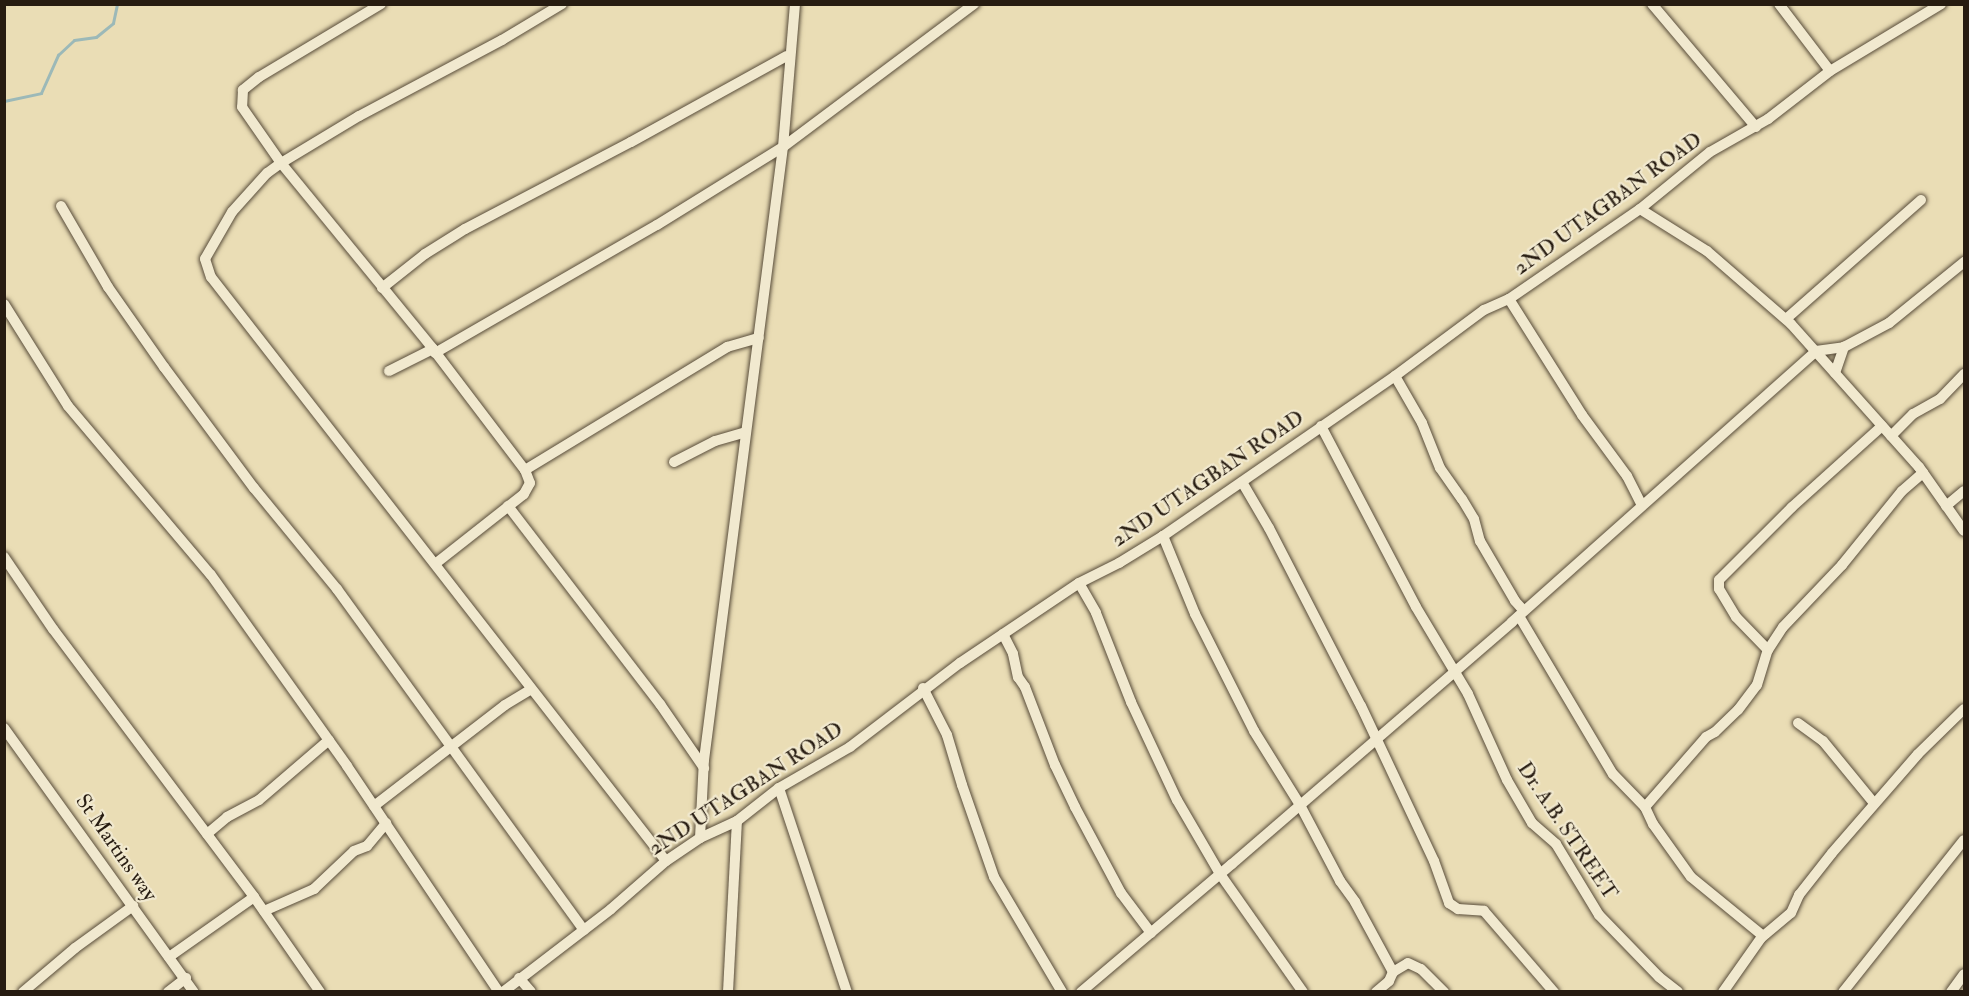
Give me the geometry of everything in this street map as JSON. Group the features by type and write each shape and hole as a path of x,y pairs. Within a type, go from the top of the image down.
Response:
{"street":[{"path":"381,4 259,76 243,90 242,107 280,163 434,351 525,470 530,483 524,494 435,564"},
{"path":"562,4 502,40 359,116 280,163 267,173 232,212 205,260 211,277 666,861"},
{"path":"699,838 704,768 783,147 795,4"},
{"path":"389,371 434,351 657,225 783,147 974,4"},
{"path":"1652,4 1756,127"},
{"path":"1779,4 1830,71"},
{"name":"2ND UTAGBAN ROAD","path":"501,992 584,930 666,861 699,838 737,821 779,788 850,747 924,688 1003,634 1079,583 1119,563 1163,536 1395,376 1484,310 1509,299 1640,209 1710,152 1756,127 1830,71 1941,4"},
{"path":"382,288 425,254 465,229 631,142 787,56"},
{"path":"1786,319 1921,200"},
{"path":"61,206 108,287 164,367 254,488 337,590 584,930"},
{"path":"1640,209 1707,250 1786,319 1923,473 1965,531"},
{"path":"1081,992 1521,613 1816,351 1844,347 1889,323 1965,262"},
{"path":"1509,299 1582,415 1627,477 1642,505"},
{"path":"4,304 68,406 211,575 329,740 501,992"},
{"path":"525,470 727,347 759,338"},
{"path":"1835,373 1844,347"},
{"path":"1891,436 1913,414 1940,399 1965,374"},
{"path":"1395,376 1418,414 1440,468 1474,519 1480,541 1599,754 1613,774 1645,807 1653,824 1691,877 1763,936"},
{"name":"Dr. A.B. STREET","path":"1321,426 1453,671 1468,694 1507,780 1532,823 1556,844 1599,915 1659,977 1678,992"},
{"path":"1768,651 1736,617 1719,589 1719,580 1792,507 1882,426"},
{"path":"674,462 715,441 746,432"},
{"path":"1645,807 1706,737 1715,732 1738,710 1757,685 1768,651 1783,627 1842,566 1902,491 1923,473"},
{"path":"1242,483 1269,528 1376,739 1434,861 1449,903 1458,909 1484,911 1554,992"},
{"path":"1946,506 1965,490"},
{"path":"508,506 660,704 704,768"},
{"path":"1163,536 1195,614 1248,720 1300,805 1340,881 1355,902 1393,972"},
{"path":"4,557 53,629 254,897 320,992"},
{"path":"1079,583 1096,613 1157,759 1177,800 1220,874 1303,992"},
{"path":"1003,634 1013,654 1018,677 1025,687 1055,765 1075,807 1121,893 1151,933"},
{"path":"924,688 947,735 994,877 1062,992"},
{"path":"374,806 505,705 530,690"},
{"path":"1723,992 1763,936 1791,913 1799,895 1874,803 1918,754 1965,709"},
{"path":"1798,723 1823,741 1874,803"},
{"name":"St Martins way","path":"4,728 194,992"},
{"path":"207,834 227,817 259,800 329,740"},
{"path":"779,788 847,992"},
{"path":"728,992 737,821"},
{"path":"264,911 314,889 354,851 367,846 386,824"},
{"path":"1843,992 1965,840"},
{"path":"169,957 254,897"},
{"path":"23,992 75,948 133,906"},
{"path":"1376,992 1389,981 1393,972 1408,963 1421,969 1444,992"},
{"path":"1951,992 1965,974"},
{"path":"168,992 186,978"},
{"path":"519,978 531,992"}],"waterway":[{"path":"4,101 41,93 58,55 74,40 96,37 113,23 117,4"}]}
